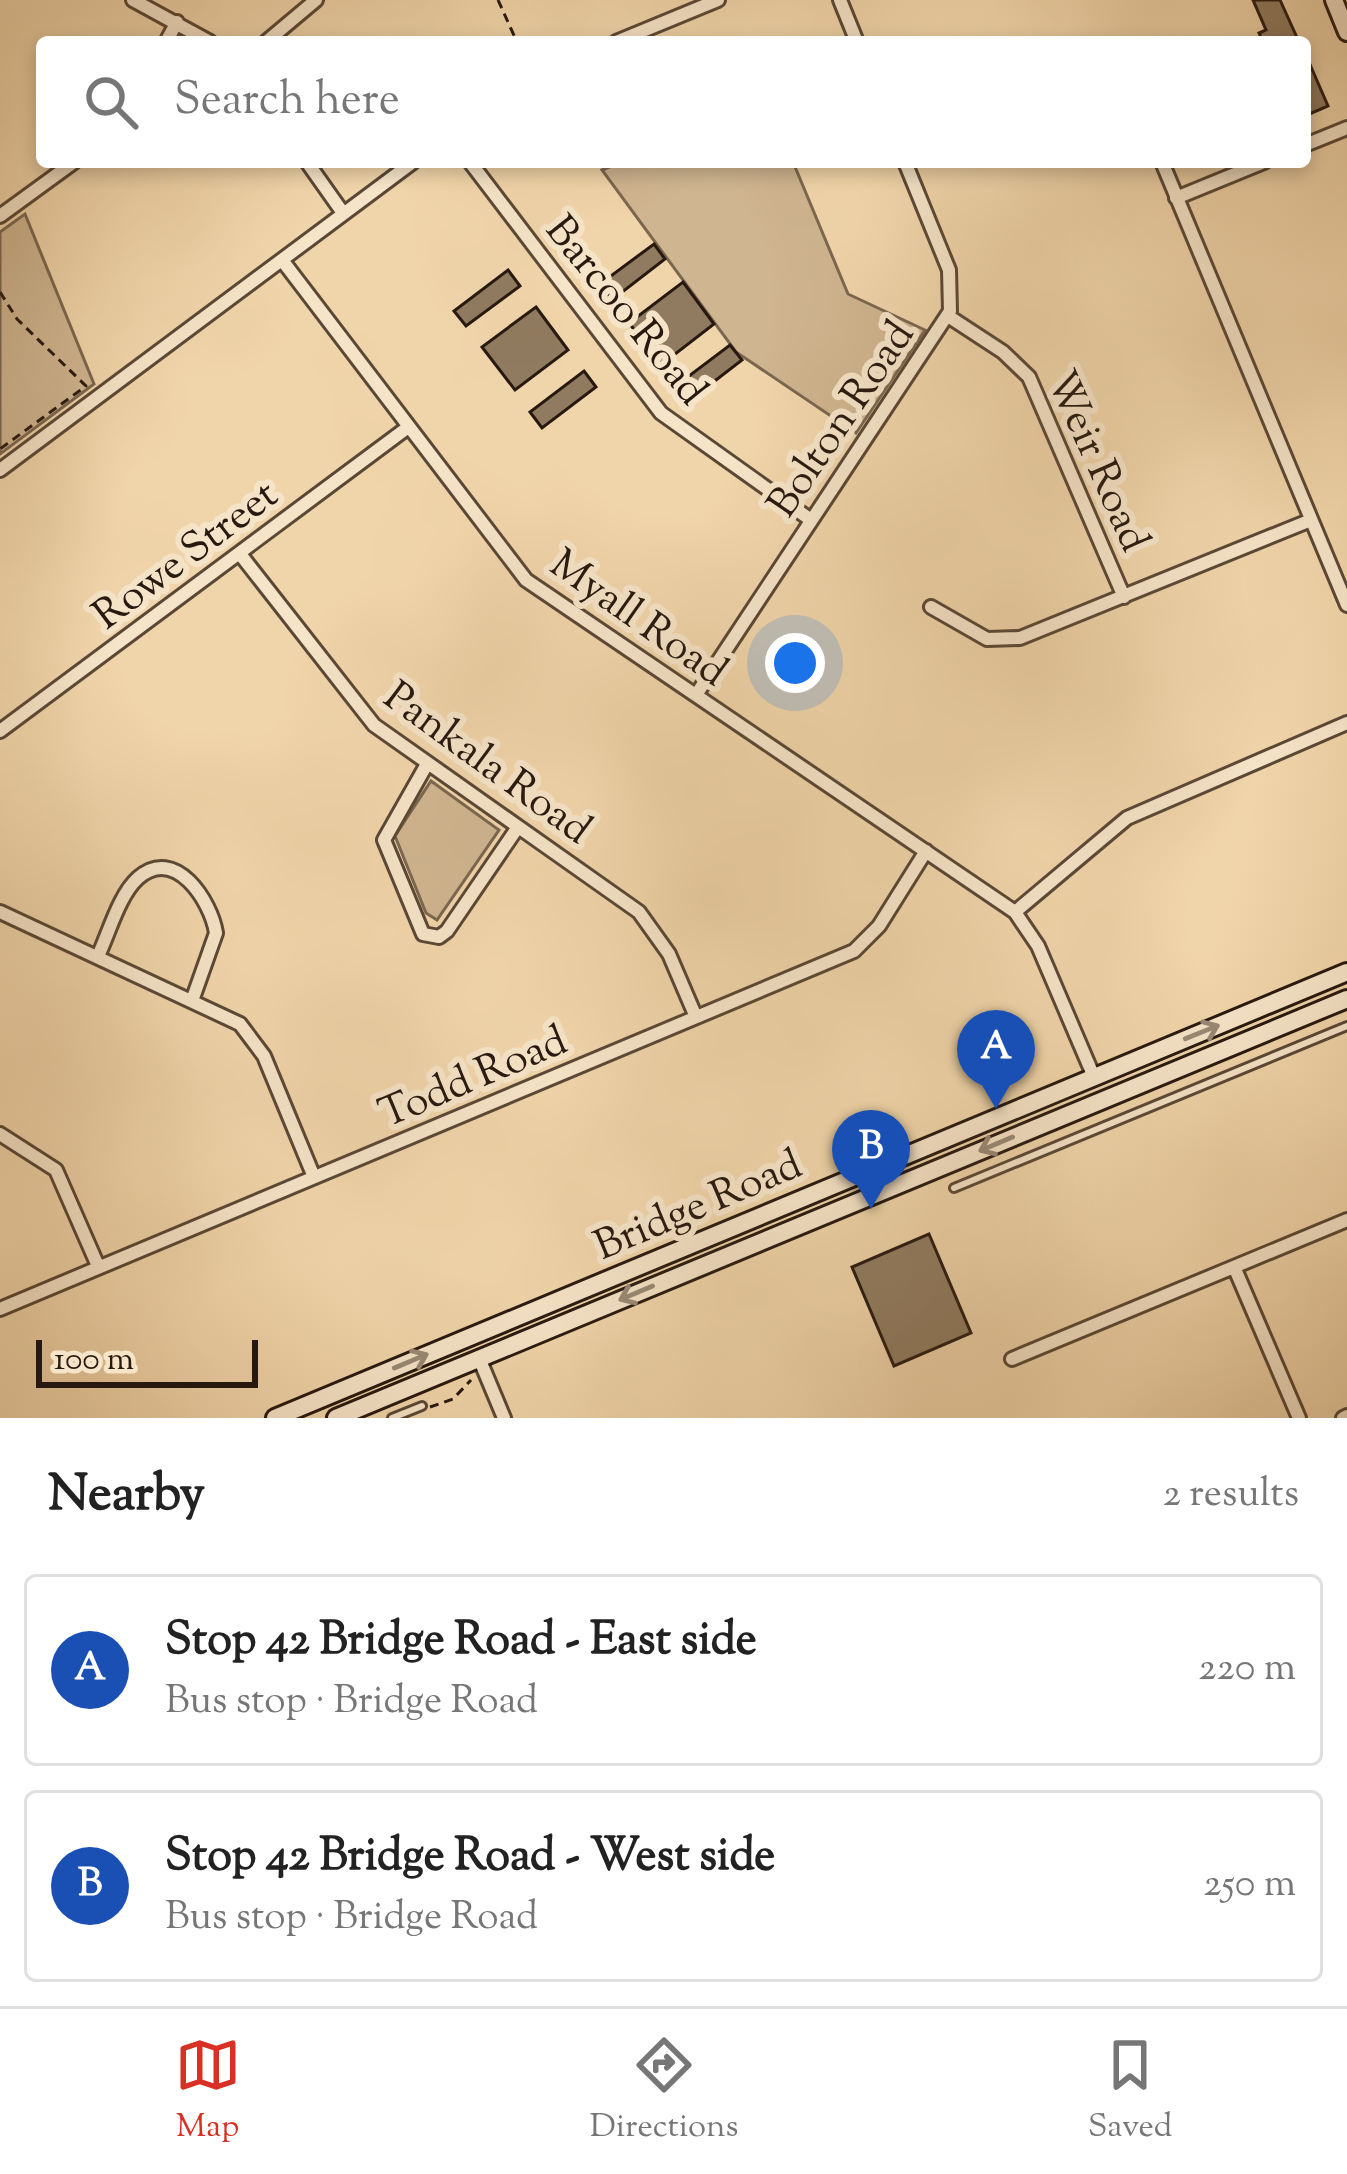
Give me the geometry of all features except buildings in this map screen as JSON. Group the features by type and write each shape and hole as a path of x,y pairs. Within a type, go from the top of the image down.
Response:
{"main road":[{"path":"1334,0 1347,32"},
{"name":"Bridge Road","path":"275,1418 1347,972"},
{"name":"Bridge Road","path":"336,1418 1347,999"},
{"path":"1094,1077 1104,1099"},
{"path":"470,1337 479,1358"}],"street":[{"path":"133,0 200,36"},
{"path":"273,36 316,0"},
{"path":"631,36 718,0"},
{"path":"840,0 855,36"},
{"path":"169,36 176,22"},
{"path":"1311,143 1347,128"},
{"path":"0,216 66,168"},
{"path":"311,168 343,213"},
{"path":"0,470 404,168"},
{"name":"Barcoo Road","path":"475,168 661,413 811,520"},
{"name":"Bolton Road","path":"696,695 948,316 952,278 907,168"},
{"path":"1164,168 1347,605"},
{"path":"1176,198 1249,168"},
{"name":"Myall Road","path":"281,260 520,574 1015,912 1038,946 1094,1077"},
{"name":"Weir Road","path":"948,316 1012,358 1029,377 1124,597"},
{"name":"Rowe Street","path":"0,731 406,428"},
{"path":"932,607 981,636 1000,640 1124,597 1311,520"},
{"name":"Pankala Road","path":"240,554 360,712 644,918 669,954 696,1017"},
{"path":"1015,912 1126,818 1347,723"},
{"path":"428,764 384,840 423,934 439,937 447,931 518,826"},
{"name":"Todd Road","path":"0,1309 860,948 926,851"},
{"path":"98,956 135,881 158,869 178,872 200,893 216,933 193,998"},
{"path":"0,912 193,998 251,1035 314,1177"},
{"path":"0,1134 56,1170 98,1266"},
{"path":"1012,1359 1347,1220"},
{"path":"1234,1269 1299,1418"},
{"path":"479,1358 504,1418"}],"lane":[{"path":"955,1188 1347,1026"},
{"path":"392,1418 399,1392"},
{"path":"392,1418 425,1407"}],"path":[{"path":"498,0 514,36"},
{"path":"0,292 17,320 86,386 0,449"},
{"path":"425,1407 453,1399 472,1379"}],"shaded area":[{"path":"796,168 848,294 925,330 856,433 736,352 602,170"},
{"path":"25,214 94,384 0,454 0,232"},
{"path":"431,781 499,830 437,920 426,913 395,836"}],"place":[{"name":"Stop 42 Bridge Road - East side","path":"996,1109"},
{"name":"Stop 42 Bridge Road - West side","path":"871,1209"}]}
